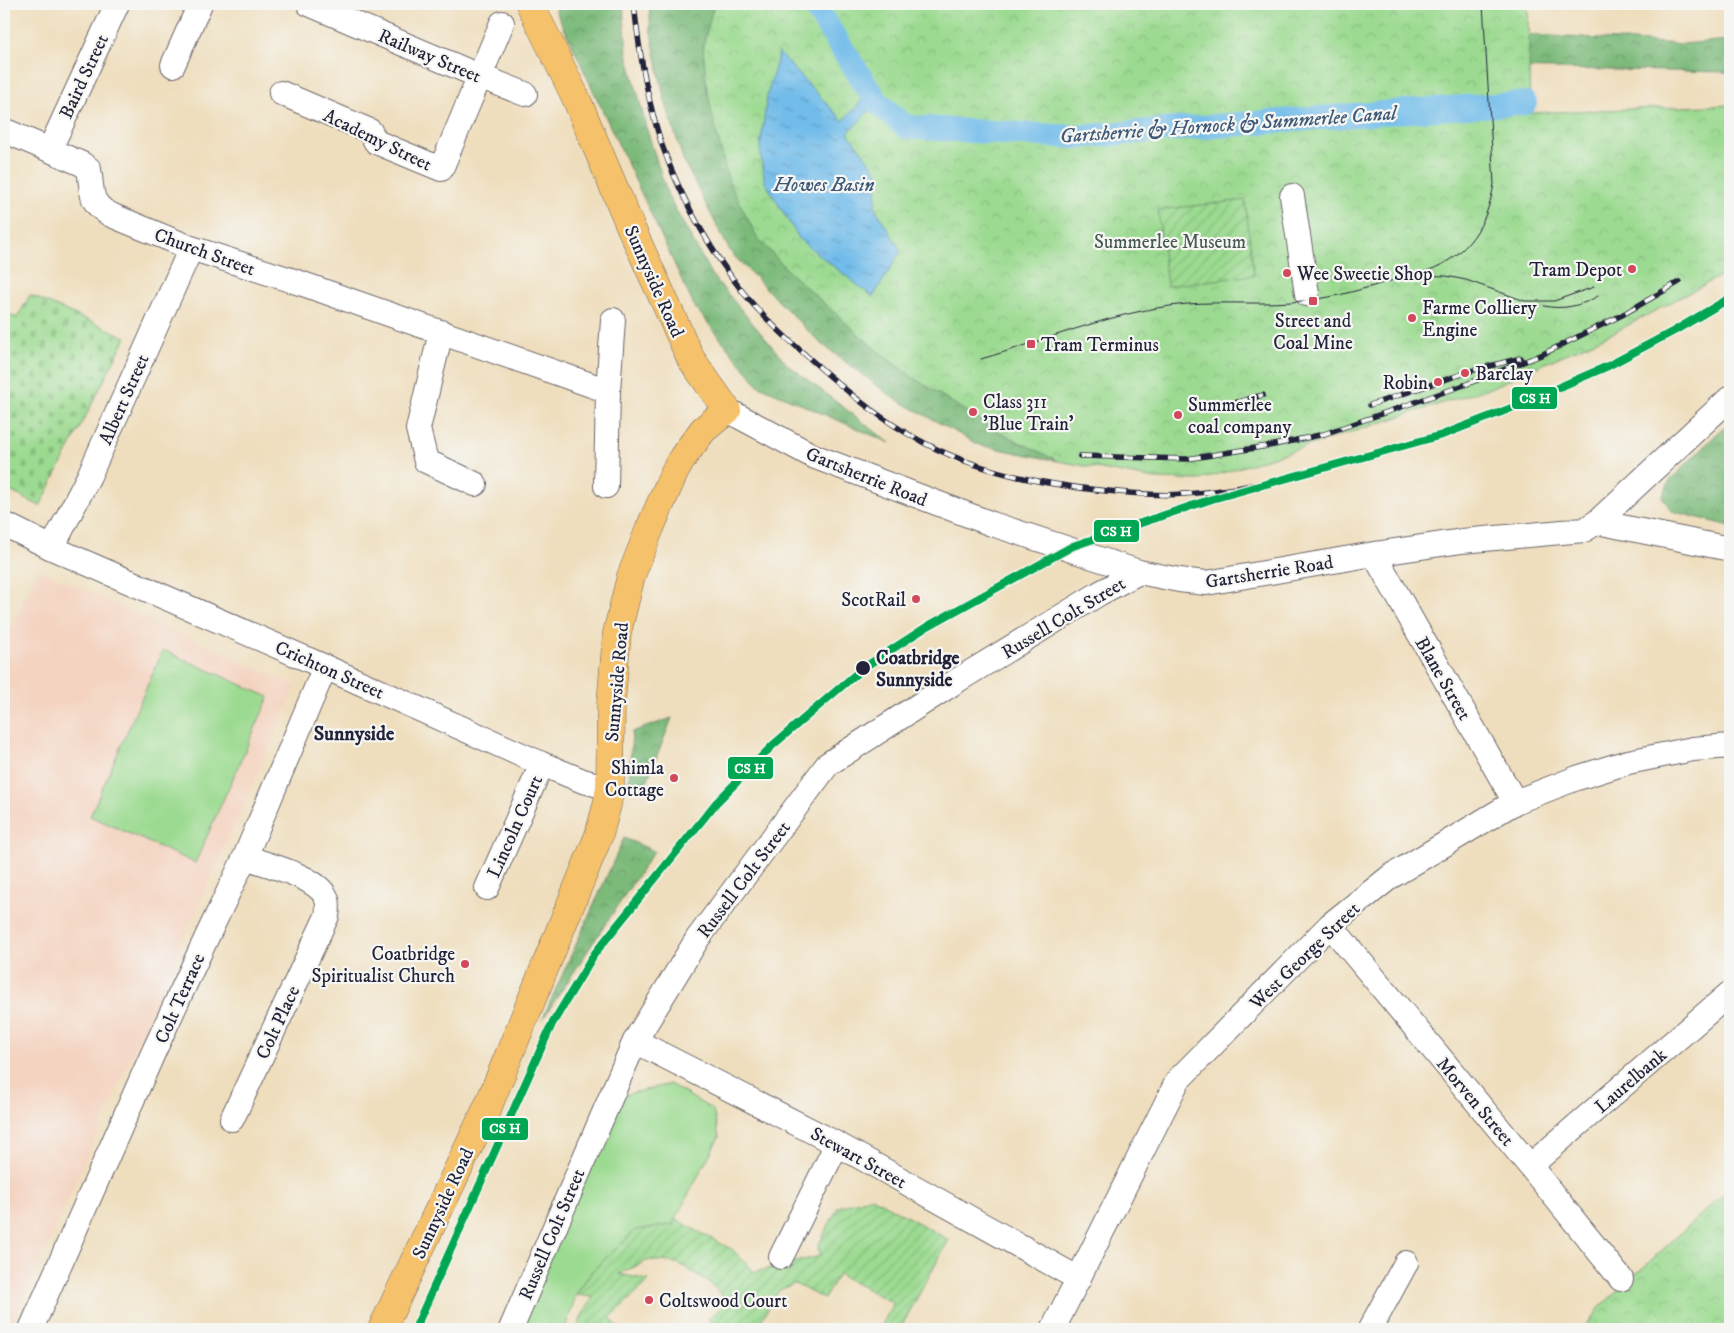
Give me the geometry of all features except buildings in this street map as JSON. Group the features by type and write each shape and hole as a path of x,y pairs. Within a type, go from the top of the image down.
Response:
{"main road":[{"name":"Sunnyside Road","path":"382,1329 489,1104 599,834 610,788 610,703 617,634 631,576 674,473 683,457 704,430 727,410 690,359 631,228 576,98 530,4"}],"street":[{"name":"Baird Street","path":"50,149 117,4"},
{"path":"173,65 200,4"},
{"name":"Railway Street","path":"309,4 525,94"},
{"name":"Academy Street","path":"281,93 370,131 376,142 441,169 502,23"},
{"name":"Church Street","path":"4,134 8,132 82,164 88,169 94,202 100,209 191,248 608,390"},
{"path":"1292,196 1307,294"},
{"name":"Albert Street","path":"52,548 89,476 191,248"},
{"path":"606,486 608,390 614,320"},
{"path":"441,332 418,429 426,461 475,484"},
{"name":"Gartsherrie Road","path":"727,410 813,456 992,524 1128,568 1179,580 1206,583 1374,554 1520,535 1565,533 1584,530 1597,522 1730,399"},
{"path":"1597,522 1730,549"},
{"name":"Crichton Street","path":"4,524 52,548 542,764 582,781 610,788"},
{"name":"Blane Street","path":"1374,554 1515,802"},
{"name":"Russell Colt Street","path":"510,1329 635,1041 698,938 828,764 958,680 1100,593 1128,568"},
{"name":"Colt Terrace","path":"31,1329 154,1051 245,857 325,667"},
{"name":"West George Street","path":"1053,1329 1178,1080 1330,925 1390,877 1515,802 1577,778 1628,762 1693,749 1730,746"},
{"name":"Lincoln Court","path":"487,888 542,764"},
{"name":"Colt Place","path":"232,1119 327,916 328,907 326,898 320,889 309,880 245,857"},
{"name":"Morven Street","path":"1330,925 1621,1279"},
{"name":"Laurelbank","path":"1530,1166 1730,993"},
{"name":"Stewart Street","path":"635,1041 837,1144 1079,1279"},
{"path":"781,1257 837,1144"},
{"path":"1370,1329 1406,1263"}],"shaded area":[{"path":"39,570 296,686 16,1317 10,1320 4,1316 4,642"}],"green space":[{"path":"558,4 623,4 627,53 647,130 668,196 711,274 787,364 890,443 759,386 694,306 556,11"},
{"path":"649,4 714,4 703,46 707,90 729,182 757,237 789,272 880,353 911,376 995,430 1058,461 979,445 892,397 818,341 731,253 684,162 664,98 651,33"},
{"name":"Summerlee Museum","path":"714,4 1525,4 1528,11 1530,113 1730,105 1730,271 1617,331 1490,388 1200,480 1155,479 1058,461 995,430 911,376 880,353 789,272 757,237 729,182 707,90 703,46"},
{"path":"1188,4 1324,22 1681,44 1730,40 1730,72 1325,65"},
{"path":"1245,200 1254,275 1167,286 1158,210"},
{"path":"30,295 126,337 40,506 4,488 4,311 17,318"},
{"path":"1730,421 1730,526 1672,511 1662,497 1670,480"},
{"path":"163,650 269,697 195,863 90,816"},
{"path":"672,718 646,784 629,782 632,732"},
{"path":"624,838 654,851 542,1020"},
{"path":"670,1084 713,1110 719,1137 672,1225 636,1230 592,1271 576,1295 565,1329 511,1329 611,1098"},
{"path":"1730,1188 1730,1329 1584,1329 1600,1307"},
{"path":"872,1197 949,1240 900,1329 880,1329 893,1303 838,1274 824,1299 795,1284 779,1290 761,1321 760,1329 718,1329 708,1319 728,1302 710,1283 678,1263 649,1260 619,1274 649,1280 610,1318 620,1329 578,1329 581,1317 593,1297 576,1295 592,1271 636,1230 672,1225 675,1219 733,1250 754,1272 820,1256 818,1246 838,1207"}],"water":[{"name":"Howes Basin","path":"779,53 843,121 867,95 877,102 848,133 878,173 875,208 901,251 873,297 800,240 765,182 760,149 767,96"}],"waterway":[{"name":"Gartsherrie & Hornock & Summerlee Canal","path":"813,4 877,102 906,127 1075,137 1525,103"}],"tram line":[{"path":"981,359 1098,322 1146,310 1185,304 1276,303 1329,297 1427,271 1454,257 1464,248 1481,226 1491,199 1494,184 1483,4"},
{"path":"1420,275 1446,276 1466,280 1525,301 1554,301 1594,287"},
{"path":"1544,306 1558,308 1572,306 1598,296"}],"railway":[{"path":"634,4 644,75 662,145 679,186 700,228 725,268 759,311 783,335 852,395 877,414 917,439 965,461 1015,476 1066,486 1176,495 1225,490 1294,477"},
{"path":"1080,456 1187,459 1274,445 1324,434 1467,384 1541,355 1622,315 1679,282"},
{"path":"1370,405 1474,370 1521,358"},
{"path":"1216,408 1263,395"}],"transit line":[{"path":"415,1329 552,1024 595,953 716,803 773,745 863,668 928,626 1073,546 1212,499 1442,435 1509,409 1608,366 1674,331 1730,298"}],"place":[{"name":"Tram Depot","path":"1632,269"},
{"name":"Wee Sweetie Shop","path":"1287,273"},
{"name":"Street and Coal Mine","path":"1313,301"},
{"name":"Farme Colliery Engine","path":"1412,318"},
{"name":"Tram Terminus","path":"1031,344"},
{"name":"Barclay","path":"1465,373"},
{"name":"Robin","path":"1438,382"},
{"name":"Class 311 'Blue Train'","path":"973,412"},
{"name":"Summerlee coal company","path":"1178,415"},
{"name":"ScotRail","path":"916,599"},
{"name":"Coatbridge Sunnyside","path":"863,668"},
{"name":"Shimla Cottage","path":"674,778"},
{"name":"Coatbridge Spiritualist Church","path":"465,964"},
{"name":"Coltswood Court","path":"649,1300"}],"district":[{"name":"Sunnyside","path":"354,733"}]}
